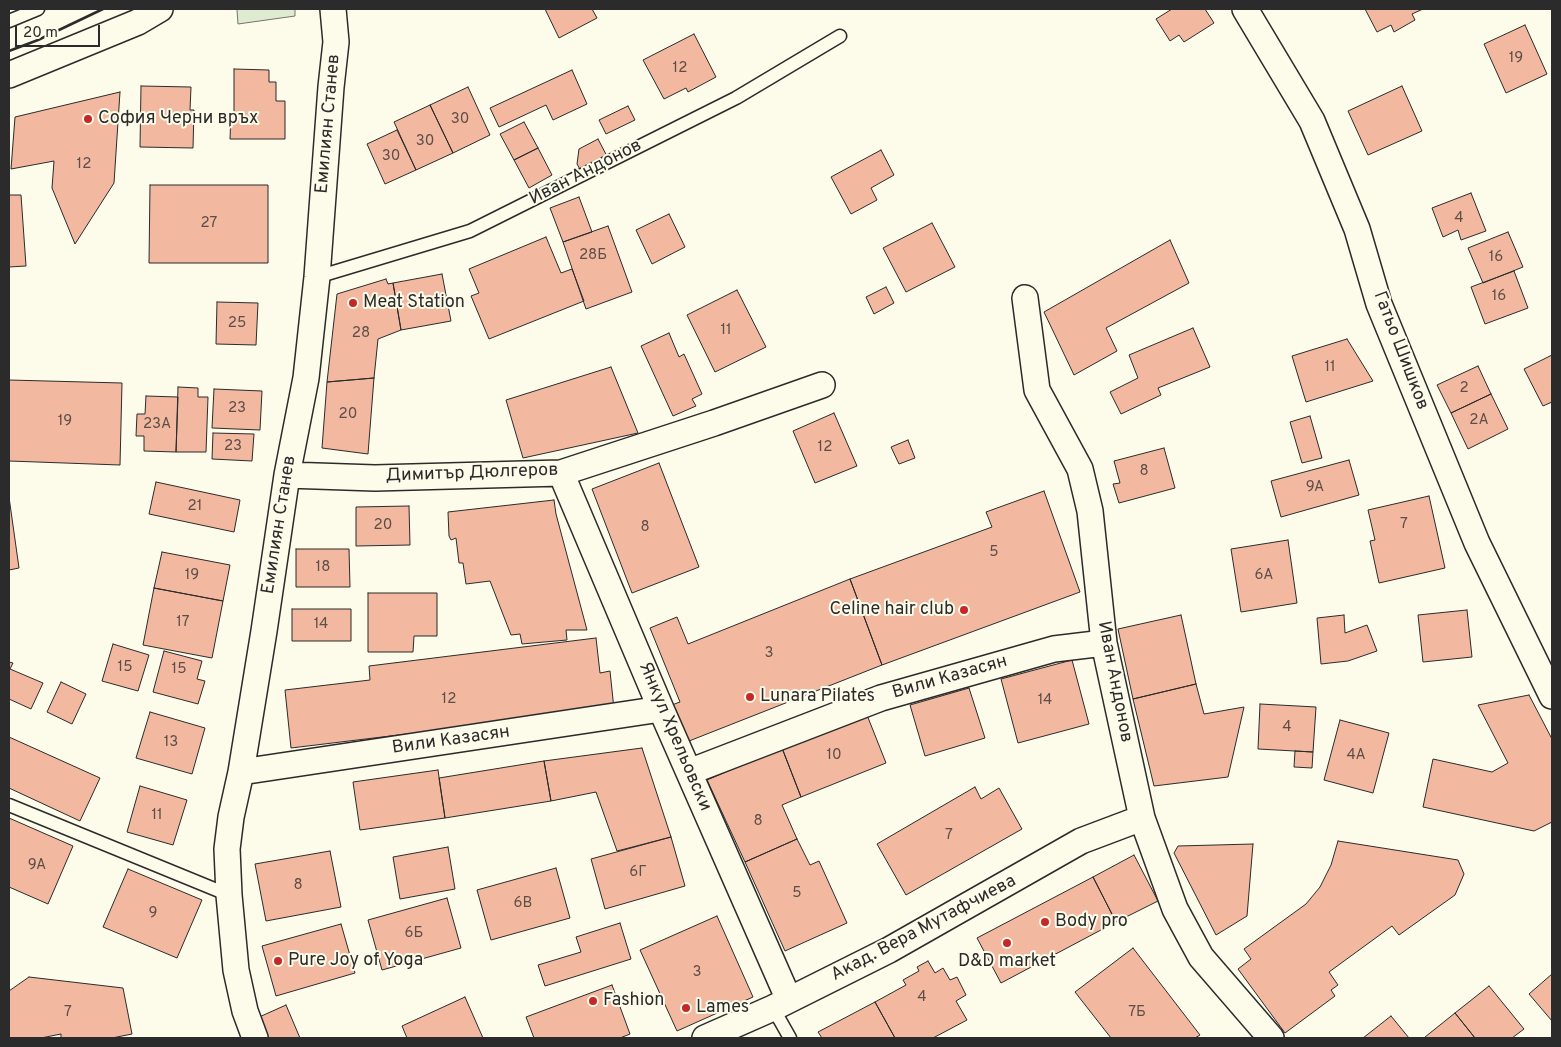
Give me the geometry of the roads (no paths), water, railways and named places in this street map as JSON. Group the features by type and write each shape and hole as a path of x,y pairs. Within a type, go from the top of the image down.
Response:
{"street":[{"path":"9,75 138,22 160,9"},
{"name":"Емилиян Станев","path":"255,1038 236,970 227,850 231,817 242,772 287,475 306,378 317,277 336,42 333,9"},
{"name":"Гатьо Шишков","path":"1245,9 1312,121 1356,230 1379,304 1477,543 1552,696"},
{"name":"Иван Андонов","path":"1025,298 1038,390 1080,469 1090,511 1104,643 1142,818 1175,908 1201,957 1271,1038"},
{"name":"Димитър Дюлгеров","path":"287,475 375,478 561,473 714,423 822,385"},
{"name":"Янкул Хрельовски","path":"561,473 689,772 781,1004"},
{"name":"Вили Казасян","path":"689,772 882,698 1002,662 1054,649 1104,643"},
{"name":"Вили Казасян","path":"242,772 661,709"},
{"name":"Акад. Вера Мутафчиева","path":"705,1038 781,1004 889,950 1081,841 1142,818"}],"lane":[{"path":"9,21 38,9"},
{"name":"Иван Андонов","path":"317,277 470,231 736,98 840,36"},
{"path":"9,805 229,895"},
{"name":"Янкул Хрельовски","path":"781,1004 790,1038"}],"place":[{"name":"София Черни връх","path":"88,119"},
{"name":"Meat Station","path":"353,303"},
{"name":"Celine hair club","path":"964,610"},
{"name":"Lunara Pilates","path":"750,697"},
{"name":"Body pro","path":"1045,922"},
{"name":"D&D market","path":"1007,943"},
{"name":"Pure Joy of Yoga","path":"278,961"},
{"name":"Fashion","path":"593,1001"},
{"name":"Lames","path":"686,1008"}]}
